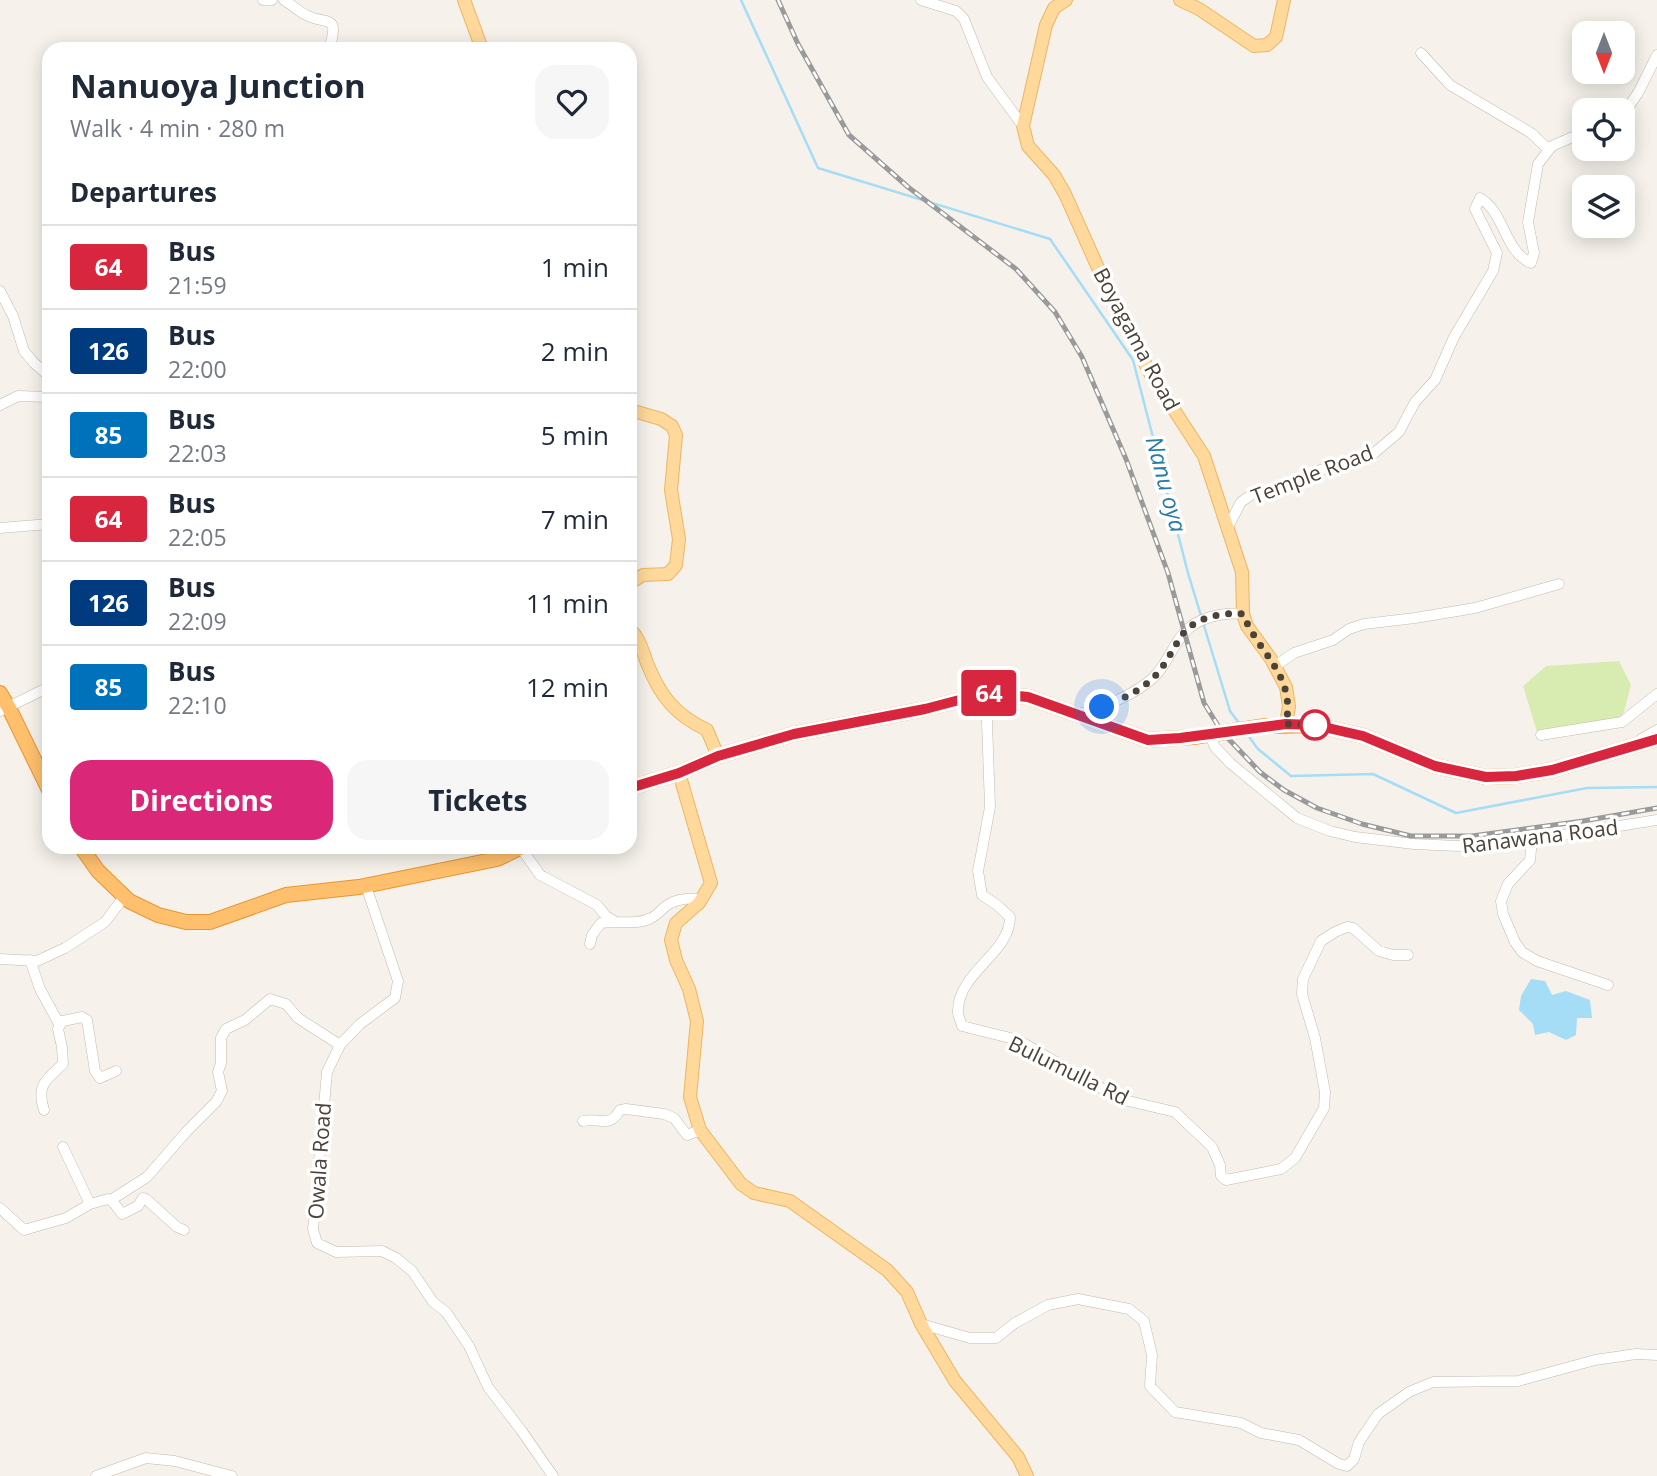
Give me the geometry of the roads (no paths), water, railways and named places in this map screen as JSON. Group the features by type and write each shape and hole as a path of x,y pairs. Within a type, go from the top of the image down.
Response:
{"highway":[{"path":"0,693 5,709 42,777"},
{"path":"637,786 679,773 718,756 794,734 925,709 986,693 1028,697 1148,740 1286,724 1315,725 1363,736 1435,766 1486,777 1516,776 1596,759 1657,739"},
{"path":"86,854 98,871 124,897 158,915 186,922 210,922 286,895 366,886 497,859 507,854"}],"main road":[{"path":"464,0 479,42"},
{"path":"1023,126 1046,25 1054,8 1066,0"},
{"path":"1180,0 1199,9 1254,46 1267,45 1276,37 1284,0"},
{"name":"Boyagama Road","path":"1023,126 1028,146 1054,176 1065,194 1103,279 1150,373 1204,456 1242,572 1243,614 1247,626 1275,666 1289,699 1286,724"},
{"path":"637,412 661,419 672,426 676,435 671,490 679,539 676,565 667,574 643,575 637,579"},
{"path":"637,635 653,680 670,705 685,719 707,730 718,756"},
{"path":"679,773 711,883 697,904 676,923 671,940 676,960 689,989 697,1021 690,1097 700,1130 741,1184 754,1193 790,1201 887,1270 907,1292 921,1324 955,1381 1018,1457 1027,1476"}],"street":[{"path":"263,0 272,0"},
{"path":"284,0 310,17 328,19 332,24 332,42"},
{"path":"921,0 956,11 964,19 987,77 1023,126"},
{"path":"1420,53 1450,85 1531,133 1549,150 1572,137"},
{"path":"1635,98 1657,55"},
{"name":"Temple Road","path":"1228,527 1241,502 1254,493 1288,486 1323,469 1373,454 1399,432 1415,402 1435,380 1454,337 1493,271 1496,253 1475,209 1480,198 1490,204 1518,258 1531,263 1534,253 1528,222 1533,186 1538,164 1549,150"},
{"path":"0,291 13,316 24,351 42,370"},
{"path":"0,405 19,396 42,397"},
{"path":"0,528 42,525"},
{"path":"1275,666 1294,653 1334,639 1349,629 1364,624 1475,608 1559,584"},
{"path":"1080,714 1123,699 1154,677 1184,633 1198,622 1228,612 1243,614"},
{"path":"5,709 42,690"},
{"name":"Bulumulla Rd","path":"986,693 990,807 978,871 982,895 1010,917 1010,930 963,992 957,1012 962,1026 1018,1040 1120,1099 1175,1112 1212,1147 1220,1165 1221,1176 1226,1180 1281,1169 1295,1158 1324,1108 1325,1093 1315,1038 1302,994 1303,979 1321,941 1347,927 1353,928 1379,951 1393,956 1408,955"},
{"path":"1541,735 1622,722 1657,694"},
{"path":"1596,759 1657,730"},
{"name":"Ranawana Road","path":"1209,734 1215,747 1230,763 1297,818 1355,837 1458,846 1532,840 1657,820"},
{"path":"1532,840 1530,860 1508,884 1501,901 1503,915 1516,942 1522,952 1537,961 1608,985"},
{"path":"526,854 540,875 597,905 610,919"},
{"name":"Owala Road","path":"366,886 398,981 395,998 360,1024 341,1045 327,1072 313,1229 317,1243 336,1252 382,1251 412,1271 433,1302 446,1312 469,1346 488,1387 553,1476"},
{"path":"0,958 37,961 65,948 105,922 124,897"},
{"path":"590,944 592,935 601,923 610,919 632,923 651,919 669,904 686,898 697,904"},
{"path":"30,960 40,989 61,1023"},
{"path":"113,1202 114,1198 147,1177 216,1102 222,1091 218,1072 221,1063 221,1038 226,1029 246,1020 270,999 286,1004 298,1018 341,1045"},
{"path":"44,1110 40,1097 41,1088 63,1064 58,1029 61,1023 82,1017 87,1020 95,1071 100,1078 116,1071"},
{"path":"583,1121 608,1122 615,1118 620,1110 626,1109 674,1118 687,1135 700,1130"},
{"path":"63,1147 90,1204"},
{"path":"0,1208 24,1230 66,1218 90,1204 108,1199 122,1213 138,1206 143,1198 185,1232"},
{"path":"921,1324 970,1338 996,1338 1014,1323 1048,1306 1078,1299 1129,1309 1144,1321 1152,1355 1150,1386 1175,1412 1241,1423 1261,1433 1299,1440 1339,1464 1348,1466 1359,1442 1378,1414 1409,1392 1433,1382 1518,1381 1595,1360 1636,1354 1657,1355"},
{"path":"96,1476 146,1458 175,1461 232,1476"}],"water":[{"path":"1531,979 1545,981 1552,995 1566,991 1590,1000 1592,1018 1577,1018 1576,1035 1566,1040 1549,1032 1535,1035 1533,1024 1519,1010 1521,996"}],"waterway":[{"name":"Nanu oya","path":"741,0 818,168 1050,239 1133,360 1188,573 1230,711 1239,723"},
{"name":"Nanu oya","path":"1247,734 1258,749 1291,776 1373,774 1456,813 1587,788 1657,787"}],"railway":[{"path":"778,0 798,44 849,135 908,187 1016,269 1055,312 1082,357 1126,459 1168,573 1204,703 1222,732 1260,772 1284,790 1317,808 1362,824 1411,836 1472,836 1657,808"}]}
